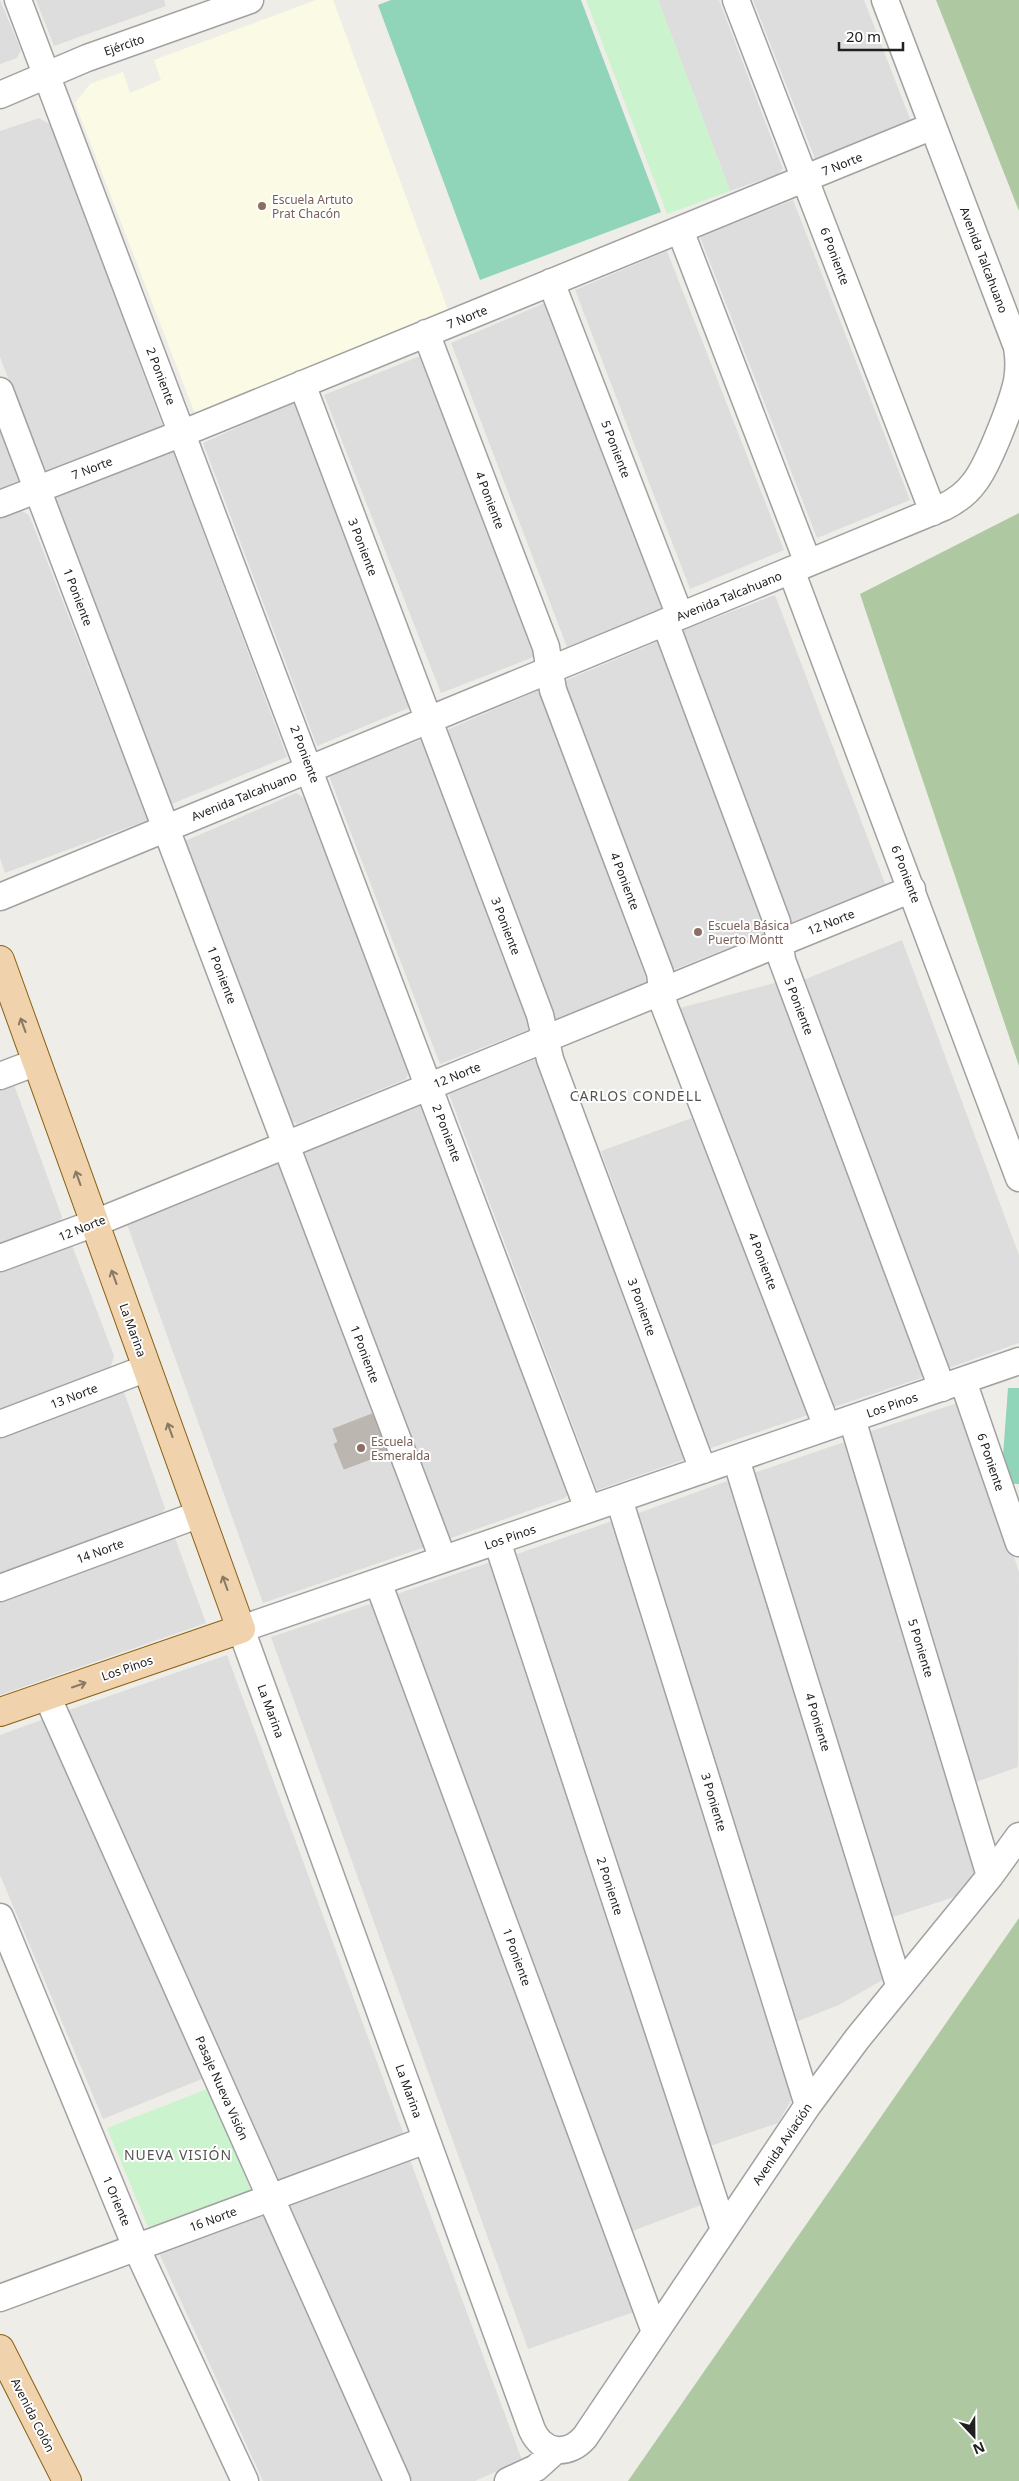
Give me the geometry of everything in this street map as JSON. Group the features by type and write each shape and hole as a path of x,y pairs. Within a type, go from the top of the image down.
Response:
{"main road":[{"name":"La Marina","path":"0,960 241,1629"},
{"name":"Los Pinos","path":"0,1712 241,1629"},
{"name":"Avenida Colón","path":"0,2349 67,2481"}],"street":[{"name":"2 Poniente","path":"18,0 430,1086 588,1509"},
{"name":"Ejército","path":"0,95 87,58 190,10 250,0"},
{"name":"6 Poniente","path":"736,0 933,512"},
{"name":"Avenida Talcahuano","path":"0,896 933,512 961,497 980,474 1014,391 1019,359 1013,335 885,0"},
{"name":"7 Norte","path":"0,504 183,433 933,126"},
{"name":"6 Poniente","path":"680,230 912,889 1019,1178"},
{"name":"5 Poniente","path":"552,282 777,922 782,960 952,1384"},
{"name":"4 Poniente","path":"426,333 546,647 553,690 660,973 664,1006 827,1427"},
{"name":"3 Poniente","path":"302,384 540,1015 550,1059 703,1470"},
{"name":"1 Poniente","path":"0,391 444,1559"},
{"name":"12 Norte","path":"0,1258 95,1224 912,889"},
{"path":"0,1076 37,1062"},
{"name":"Los Pinos","path":"241,1629 1019,1361"},
{"name":"13 Norte","path":"0,1424 148,1368"},
{"name":"6 Poniente","path":"952,1384 1019,1543"},
{"name":"5 Poniente","path":"852,1419 990,1876"},
{"name":"4 Poniente","path":"736,1458 900,1985"},
{"name":"3 Poniente","path":"620,1499 808,2105"},
{"name":"14 Norte","path":"0,1588 200,1514"},
{"name":"2 Poniente","path":"497,1541 724,2230"},
{"name":"1 Poniente","path":"378,1582 655,2332"},
{"name":"La Marina","path":"241,1629 532,2430 540,2444 555,2451"},
{"name":"Pasaje Nueva Visión","path":"47,1696 397,2481"},
{"name":"Avenida Aviación","path":"555,2451 572,2448 585,2437 808,2105 900,1985 990,1876 1019,1836"},
{"name":"1 Oriente","path":"0,1917 136,2247 245,2481"},
{"name":"16 Norte","path":"0,2298 426,2140"},
{"path":"508,2481 536,2468 555,2451"}],"shaded area":[{"path":"0,0 21,50 17,58 0,64"},
{"path":"36,0 164,0 166,6 54,46"},
{"name":"Escuela Artuto Prat Chacón","path":"316,0 333,0 448,310 201,412 194,411 75,103 90,84 123,72 130,93 161,80 154,60"},
{"path":"658,0 719,0 783,169 778,174 730,191"},
{"path":"753,0 864,0 912,124 816,161"},
{"path":"39,118 51,125 163,427 45,475 0,357 0,131"},
{"path":"793,200 910,500 817,538 700,237"},
{"path":"667,251 784,550 690,589 575,290"},
{"path":"547,302 662,609 567,647 451,343"},
{"path":"420,356 536,656 441,693 324,395"},
{"path":"294,402 411,707 317,746 203,443"},
{"path":"0,430 20,483 0,491"},
{"path":"173,451 287,757 169,805 55,497"},
{"path":"20,510 29,515 148,820 5,873 0,858 0,518"},
{"path":"775,595 886,886 790,923 678,632"},
{"path":"659,641 768,932 673,970 562,682"},
{"path":"539,690 648,984 555,1022 442,732"},
{"path":"425,738 533,1028 440,1064 329,776"},
{"path":"296,793 306,799 410,1069 406,1079 297,1124 292,1121 185,841"},
{"path":"902,940 1019,1255 1019,1343 946,1369 801,981"},
{"path":"778,982 927,1376 831,1408 676,1009"},
{"path":"538,1058 686,1459 597,1490 449,1094"},
{"path":"12,1079 62,1217 60,1222 0,1246 0,1084"},
{"path":"420,1100 568,1493 565,1498 448,1539 302,1149"},
{"path":"692,1118 808,1415 708,1449 601,1151"},
{"path":"277,1161 425,1547 263,1603 127,1224"},
{"path":"72,1245 114,1356 110,1369 0,1410 0,1271"},
{"path":"123,1389 165,1508 162,1514 0,1575 0,1435"},
{"path":"964,1401 1019,1572 1018,1767 973,1783 865,1433"},
{"path":"847,1441 978,1870 954,1897 887,1919 751,1474"},
{"path":"727,1481 734,1492 886,1978 839,2005 793,2023 636,1514"},
{"path":"615,1520 794,2095 778,2123 704,2148 517,1554"},
{"path":"174,1535 206,1623 0,1695 0,1600"},
{"path":"493,1561 704,2204 627,2233 394,1595"},
{"path":"373,1603 634,2312 528,2349 271,1637"},
{"path":"227,1655 404,2135 276,2184 66,1711"},
{"path":"47,1718 207,2077 103,2119 0,1875 0,1735"},
{"path":"410,2160 522,2460 475,2481 412,2481 286,2205 334,2184"},
{"path":"267,2213 385,2481 263,2481 159,2253"}],"green space":[{"path":"391,0 581,0 661,212 480,280 378,5"},
{"path":"586,0 658,0 730,191 667,214"},
{"path":"936,0 1019,0 1019,211"},
{"path":"1019,513 1019,1066 860,594"},
{"path":"1008,1388 1019,1388 1019,1484 1001,1483"},
{"path":"1019,1918 1019,2481 628,2481"},
{"path":"215,2086 258,2189 148,2227 107,2128"}],"building":[{"name":"Escuela Esmeralda","path":"372,1414 387,1453 344,1469 334,1444 338,1442 333,1429"}],"place":[{"name":"Escuela Artuto Prat Chacón","path":"262,206"},
{"name":"Escuela Básica Puerto Montt","path":"698,932"},
{"name":"Escuela Esmeralda","path":"361,1448"}],"district":[{"name":"CARLOS CONDELL","path":"636,1095"},
{"name":"NUEVA VISIÓN","path":"178,2154"}]}
